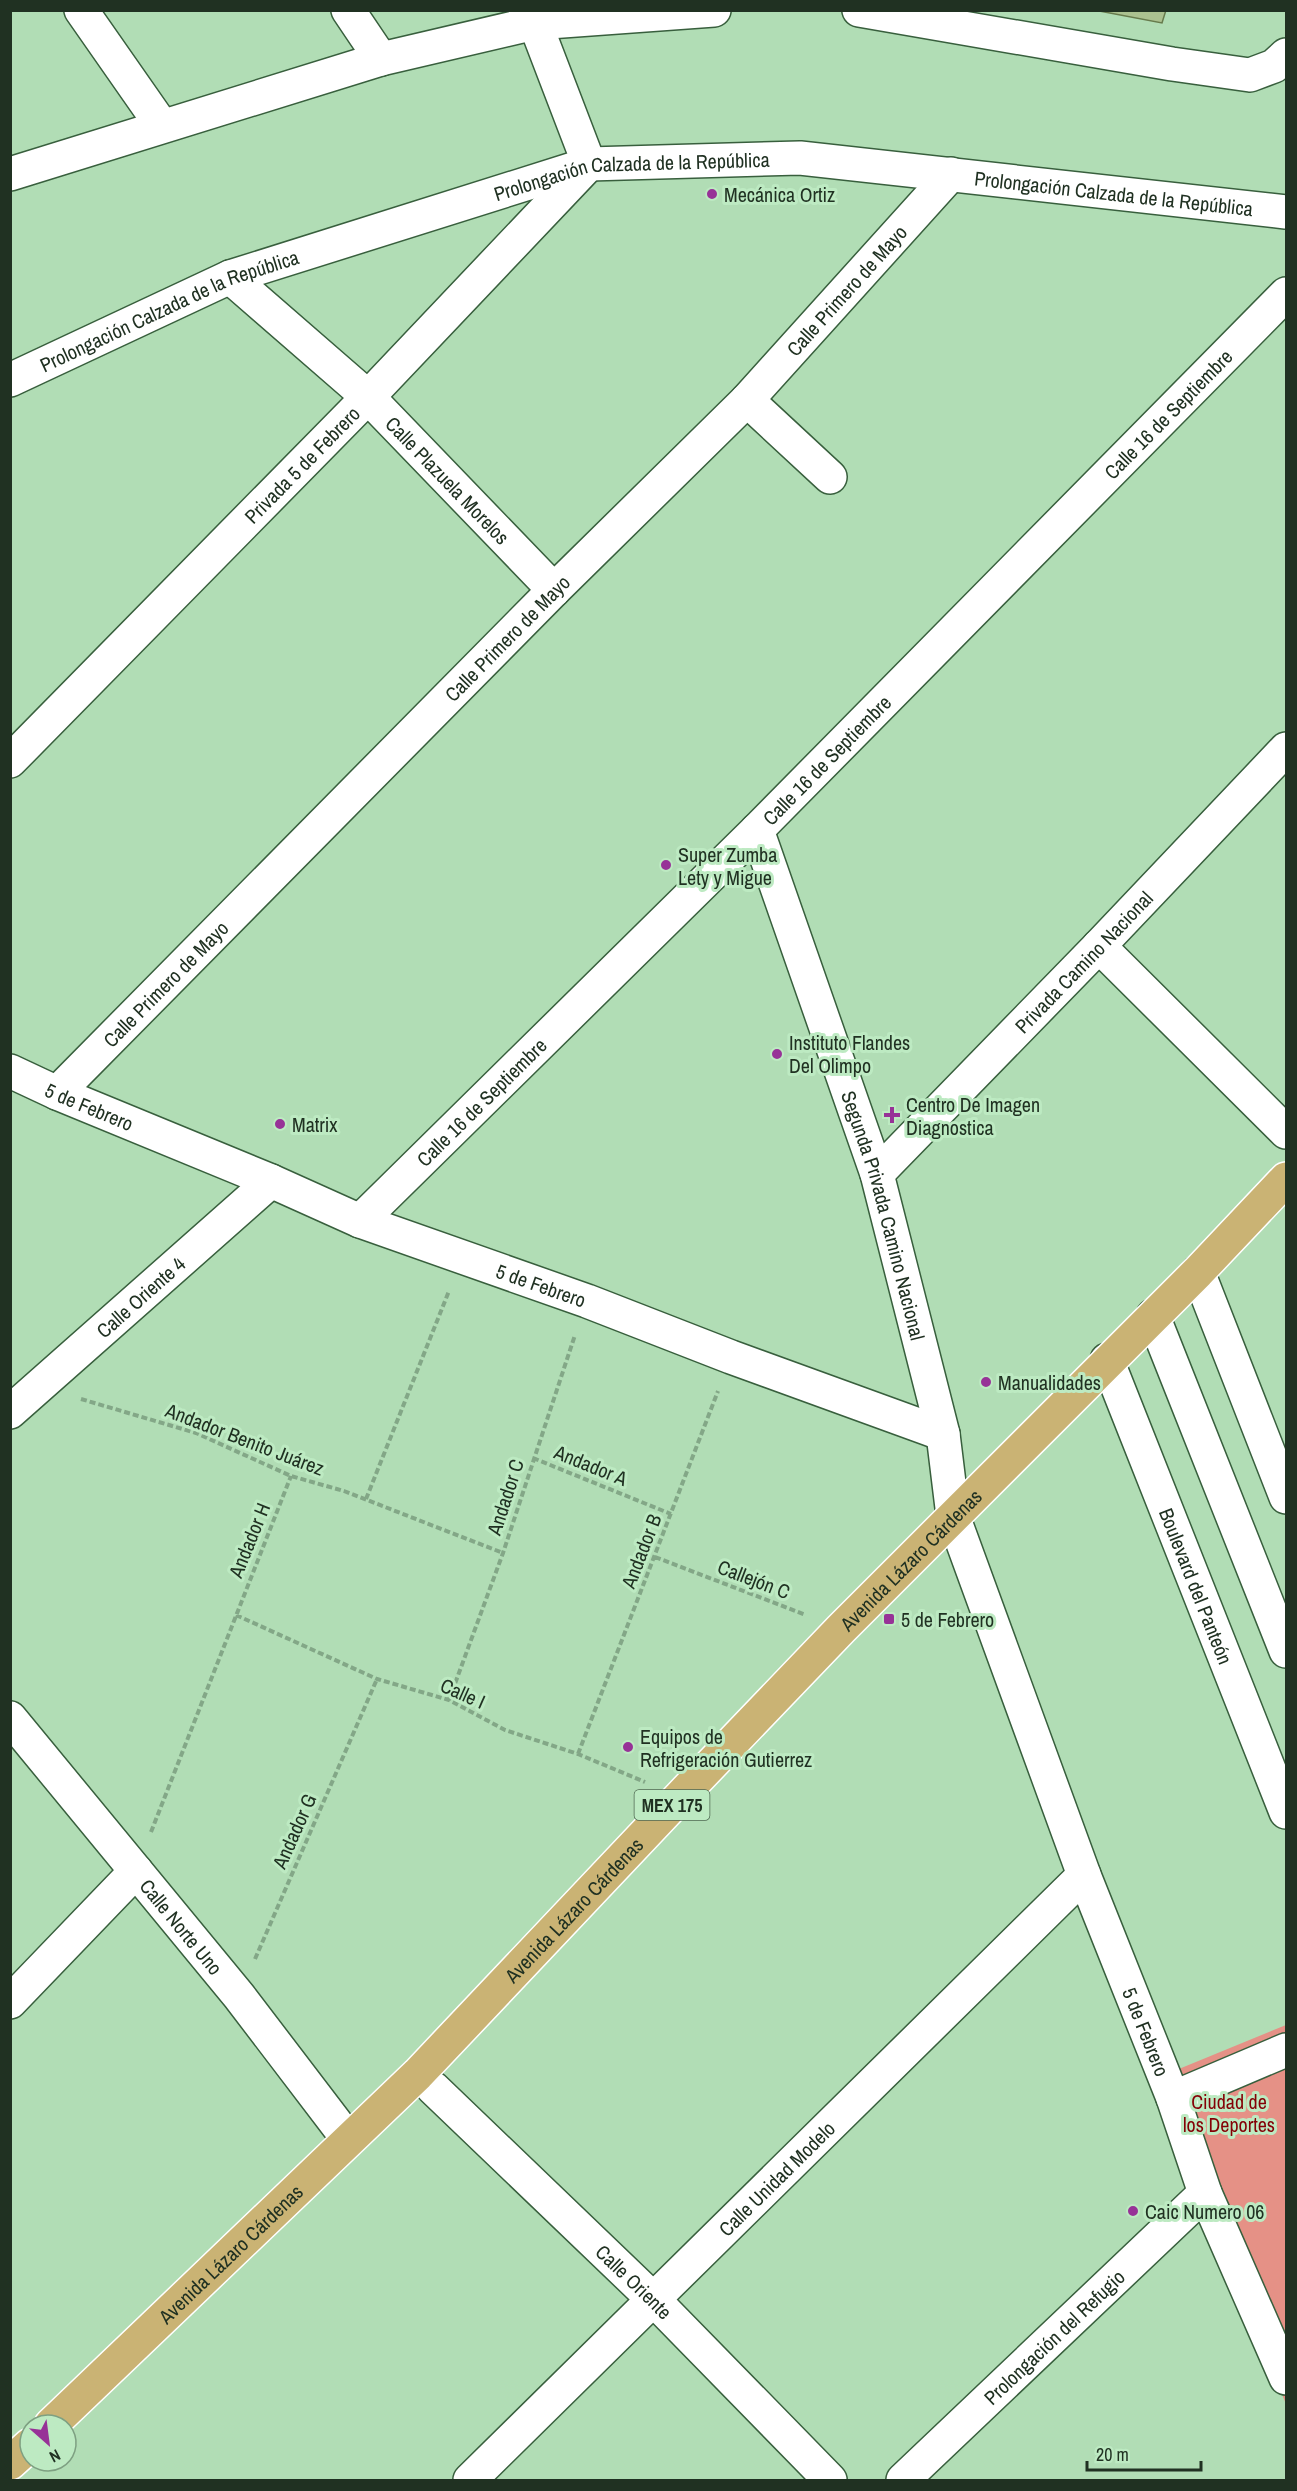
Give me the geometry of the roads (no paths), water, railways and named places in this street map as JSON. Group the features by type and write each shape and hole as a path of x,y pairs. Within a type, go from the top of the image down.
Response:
{"main road":[{"name":"Avenida Lázaro Cárdenas","path":"63,2413 418,2074 841,1629 1107,1360 1198,1272 1287,1179"}],"street":[{"path":"81,10 162,126"},
{"path":"348,10 381,59"},
{"path":"10,174 381,59 534,17 714,10"},
{"path":"859,10 1172,64 1250,75 1274,66 1287,55"},
{"path":"534,17 589,164"},
{"name":"Prolongación Calzada de la República","path":"10,380 230,278 589,164 800,158 1287,212"},
{"name":"Privada 5 de Febrero","path":"10,761 368,397 589,164"},
{"name":"Calle Primero de Mayo","path":"57,1093 554,590 747,400 951,174"},
{"name":"Calle Plazuela Morelos","path":"230,278 368,397 554,590"},
{"name":"Calle 16 de Septiembre","path":"360,1221 757,830 1287,294"},
{"path":"747,400 830,477"},
{"name":"Privada Camino Nacional","path":"877,1174 1287,749"},
{"name":"Segunda Privada Camino Nacional","path":"757,830 877,1174 943,1434"},
{"path":"1099,946 1287,1132"},
{"name":"5 de Febrero","path":"10,1071 360,1221 587,1301 730,1357 943,1434 953,1516 1084,1875 1173,2098 1205,2193 1287,2378"},
{"name":"Calle Oriente 4","path":"10,1412 271,1181"},
{"path":"1198,1272 1287,1497"},
{"path":"1153,1316 1287,1651"},
{"name":"Boulevard del Panteón","path":"1107,1360 1287,1812"},
{"name":"Calle Norte Uno","path":"10,1718 239,1996 348,2139"},
{"path":"10,2002 136,1870"},
{"name":"Calle Unidad Modelo","path":"470,2481 1084,1875"},
{"path":"1173,2098 1287,2050"},
{"name":"Calle Oriente","path":"433,2088 654,2300 830,2481"},
{"name":"Prolongación del Refugio","path":"903,2481 1205,2193"},
{"path":"10,2473 19,2481"}],"place":[{"name":"Mecánica Ortiz","path":"712,194"},
{"name":"Super Zumba Lety y Migue","path":"666,865"},
{"name":"Instituto Flandes Del Olimpo","path":"777,1054"},
{"name":"Centro De Imagen Diagnostica","path":"892,1115"},
{"name":"Matrix","path":"280,1124"},
{"name":"Manualidades","path":"986,1382"},
{"name":"5 de Febrero","path":"889,1619"},
{"name":"Equipos de Refrigeración Gutierrez","path":"628,1747"},
{"name":"Caic Numero 06","path":"1133,2211"}],"park label":[{"name":"Ciudad de los Deportes","path":"1229,2112"}]}
